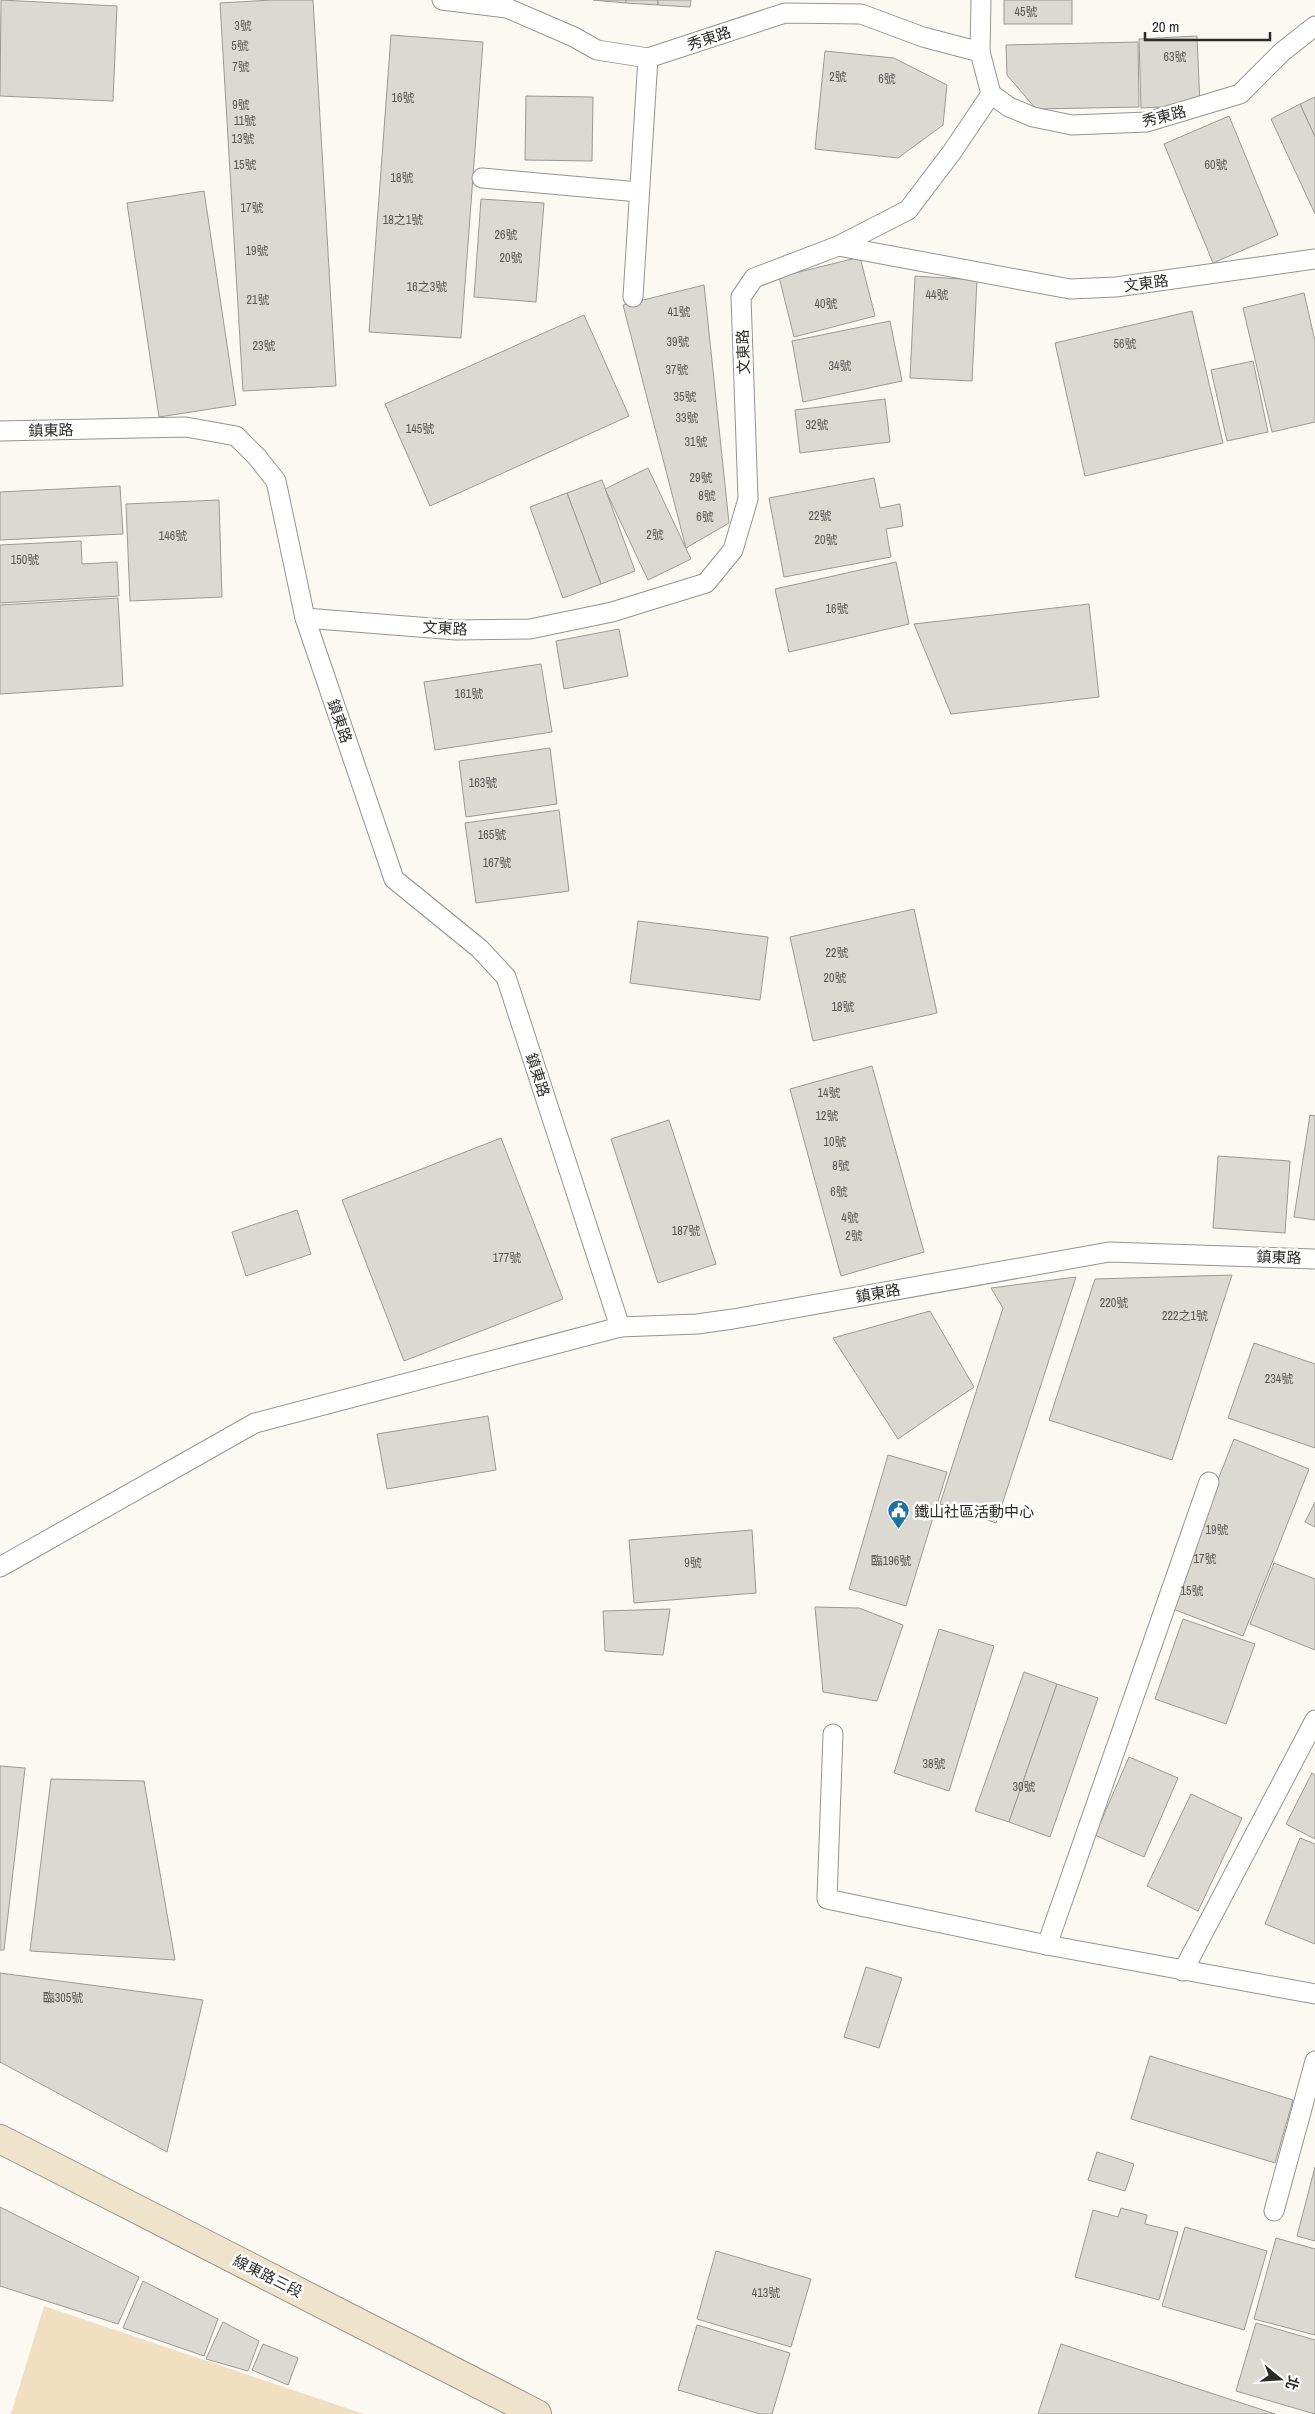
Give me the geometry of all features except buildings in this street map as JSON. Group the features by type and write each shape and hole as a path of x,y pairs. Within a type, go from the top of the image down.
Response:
{"main road":[{"name":"線東路三段","path":"0,2138 536,2414"}],"lane":[{"name":"秀東路","path":"442,0 507,8 574,37 597,50 648,58 784,13 862,14 923,37 980,52"},
{"path":"838,246 908,210 991,94 980,52 981,0"},
{"name":"秀東路","path":"991,94 1009,107 1033,117 1072,125 1147,122 1240,94 1282,52 1315,26"},
{"path":"633,297 648,58"},
{"path":"482,178 639,192"},
{"name":"文東路","path":"305,618 456,630 530,629 612,612 706,583 733,550 748,499 741,297 754,278 838,246 1070,289 1116,287 1315,259"},
{"name":"鎮東路","path":"0,431 186,427 236,436 276,481 305,618 394,879 480,949 506,977 620,1327 697,1324 733,1319 1109,1252 1315,1259"},
{"path":"0,1567 255,1423 620,1327"},
{"path":"1047,1945 1209,1482"},
{"path":"1183,1971 1315,1720"},
{"path":"833,1734 828,1899 1047,1945 1315,1994"},
{"path":"1274,2210 1315,2061"}],"shaded area":[{"path":"44,2306 364,2414 11,2414"}],"place":[{"name":"鐵山社區活動中心","path":"898,1530"}]}
